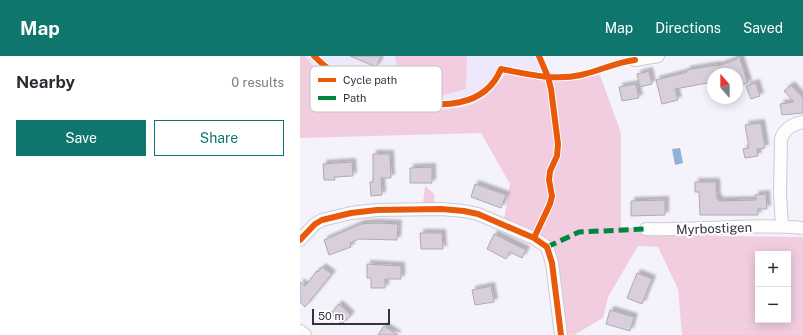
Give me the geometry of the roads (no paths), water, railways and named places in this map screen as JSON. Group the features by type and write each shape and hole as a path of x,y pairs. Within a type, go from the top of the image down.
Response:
{"street":[{"path":"635,60 658,56"},
{"path":"782,226 780,194 781,139 783,133 789,127 803,122"},
{"path":"300,240 315,224 322,220 351,213 377,210 440,210 464,211 478,214 534,238 547,247 552,263 561,335"},
{"name":"Myrbostigen","path":"646,229 685,230 782,226 803,228"},
{"path":"300,331 305,335"}],"water":[{"path":"680,148 683,163 675,165 672,149"}]}
